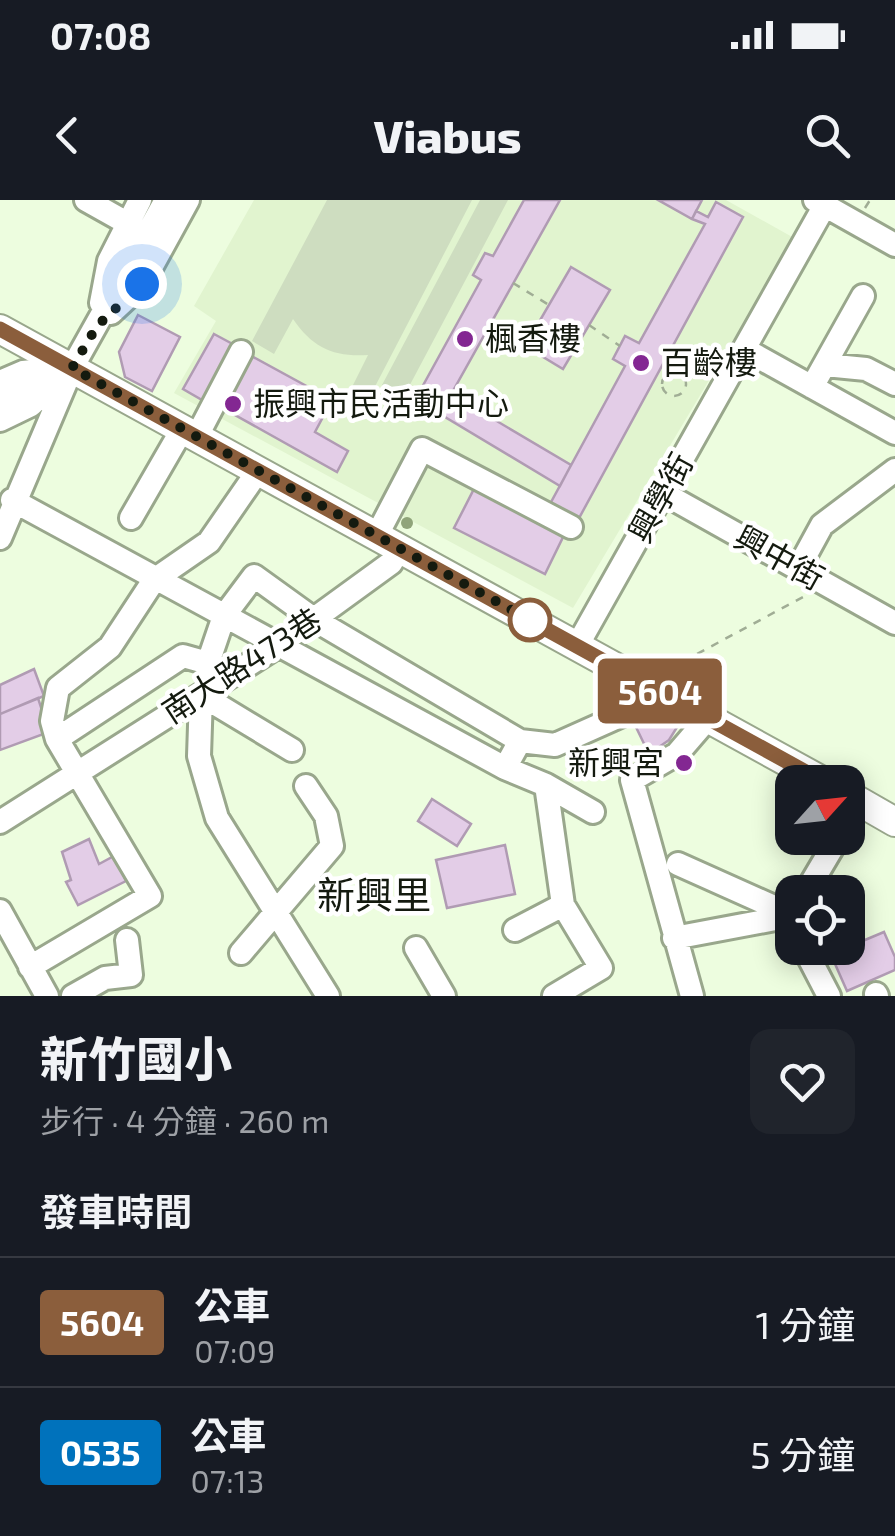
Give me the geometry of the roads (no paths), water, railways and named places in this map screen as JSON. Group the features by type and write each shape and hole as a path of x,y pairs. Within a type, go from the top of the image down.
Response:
{"main road":[{"path":"0,329 793,765"},
{"path":"865,811 895,822"}],"street":[{"path":"86,200 128,223"},
{"path":"97,326 109,261 140,200"},
{"path":"0,538 12,500 72,368 166,200"},
{"path":"97,326 142,284 188,200"},
{"path":"820,203 895,245"},
{"name":"興學街","path":"578,646 744,350 820,203"},
{"path":"812,387 863,296"},
{"path":"744,350 895,433"},
{"path":"131,518 241,352"},
{"path":"825,365 866,369 895,384"},
{"path":"0,382 24,372 72,368"},
{"path":"0,400 72,368"},
{"path":"0,420 31,406 72,368"},
{"name":"南大路473巷","path":"0,822 279,645 391,564 388,542 422,449 571,527"},
{"path":"798,569 822,525 895,470"},
{"path":"30,967 150,896 57,739 52,721 58,688 110,648 154,580 209,542 258,471"},
{"name":"興中街","path":"664,493 895,624"},
{"path":"12,500 154,580 593,812"},
{"path":"328,996 217,818 199,756 208,662 224,616 254,576 315,620 520,740 554,745 657,690"},
{"path":"57,739 183,656 208,662"},
{"path":"205,692 292,750"},
{"path":"692,996 632,780 677,754 708,718"},
{"path":"506,768 520,740"},
{"path":"546,785 562,906 601,968 554,996"},
{"path":"241,953 332,846 326,816 306,786"},
{"path":"678,864 775,909"},
{"path":"514,930 562,906"},
{"path":"0,912 47,996"},
{"path":"674,938 775,920"},
{"path":"73,996 104,978 131,975 127,940"},
{"path":"416,948 444,996"},
{"path":"813,965 829,996"}],"place":[{"name":"楓香樓","path":"465,339"},
{"name":"百齡樓","path":"641,363"},
{"name":"振興市民活動中心","path":"233,404"},
{"name":"新興宮","path":"684,763"}],"district":[{"name":"新興里","path":"374,896"}]}
